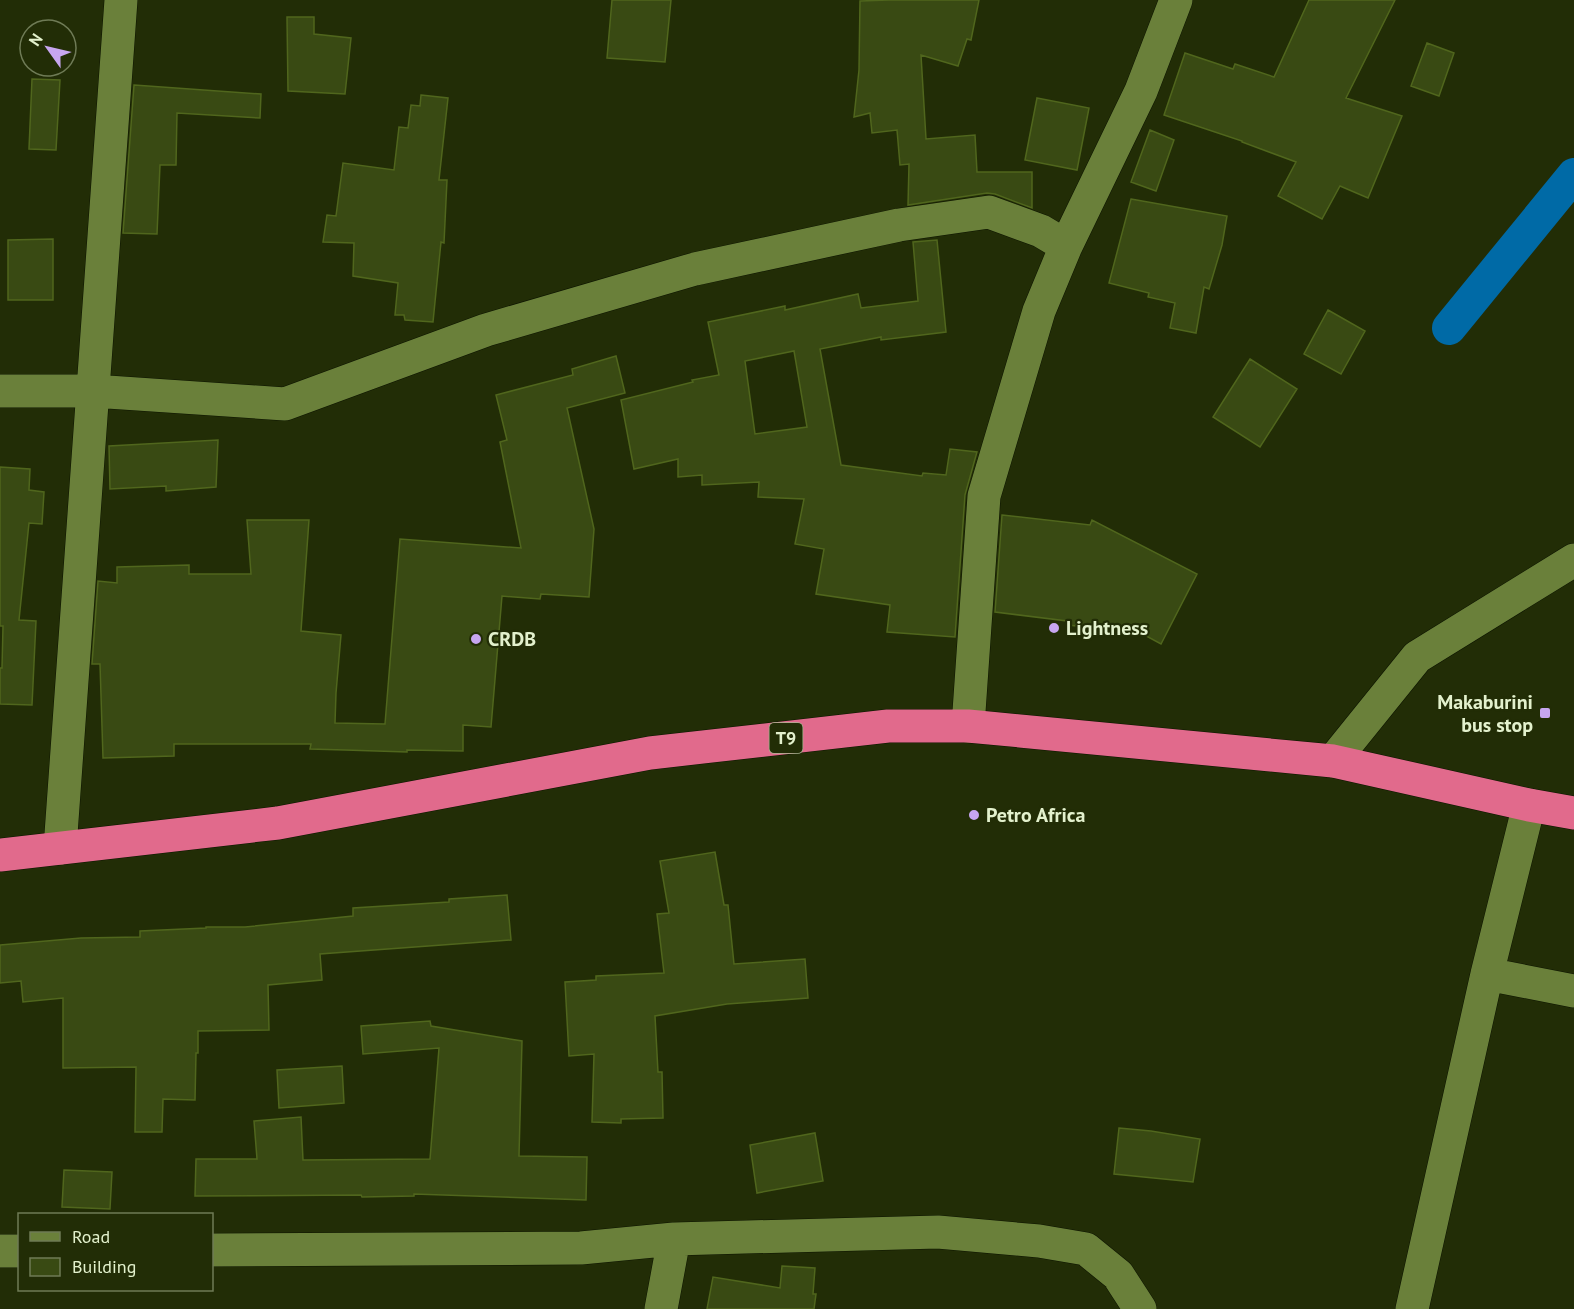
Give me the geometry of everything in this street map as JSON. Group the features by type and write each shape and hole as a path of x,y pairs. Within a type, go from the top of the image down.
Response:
{"highway":[{"name":"T9","path":"0,855 278,823 650,753 888,726 968,726 1333,761 1574,813"}],"street":[{"path":"60,848 121,0"},
{"path":"968,726 984,496 1039,311 1066,246 1141,91 1176,0"},
{"path":"0,391 93,391 285,404 486,330 694,268 899,225 989,212 1041,231 1066,246"},
{"path":"1333,761 1417,657 1574,560"},
{"path":"1412,1309 1487,974 1529,805"},
{"path":"1487,974 1574,991"},
{"path":"213,1250 581,1248 674,1239 938,1232 1039,1241 1086,1249 1118,1275 1140,1309"},
{"path":"661,1309 674,1239"},
{"path":"0,1251 18,1251"}],"building":[{"path":"612,0 671,0 665,62 607,58"},
{"path":"979,0 971,40 967,39 958,66 921,55 926,139 975,135 977,172 1032,172 1032,208 987,193 908,205 909,164 900,165 897,130 872,133 870,113 854,117 859,70 860,1"},
{"path":"1309,0 1395,0 1346,98 1402,116 1368,198 1340,186 1322,219 1278,196 1296,162 1164,115 1185,53 1233,69 1235,64 1274,77"},
{"path":"287,17 314,17 314,34 351,38 345,94 288,91"},
{"path":"1427,43 1454,53 1439,96 1411,86"},
{"path":"32,79 60,80 56,150 29,149"},
{"path":"134,85 261,94 260,118 177,113 176,165 160,165 157,234 123,233"},
{"path":"421,95 448,98 439,180 447,180 444,243 441,242 433,322 405,320 404,315 395,315 398,283 353,276 354,243 323,242 327,215 336,216 343,163 394,170 399,127 408,128 411,105 420,106"},
{"path":"1037,98 1089,108 1077,170 1025,160"},
{"path":"1150,130 1174,140 1156,191 1131,182"},
{"path":"1131,199 1227,216 1222,245 1209,289 1204,287 1196,333 1170,328 1175,303 1148,297 1149,293 1109,283"},
{"path":"53,239 53,300 8,300 8,240"},
{"path":"937,240 946,332 881,340 881,337 820,349 841,465 922,476 923,473 946,475 950,449 977,452 965,495 955,637 887,632 890,605 816,594 824,549 795,544 804,499 758,497 759,482 702,485 702,475 678,477 678,459 634,469 621,400 693,382 692,380 719,375 708,322 785,306 785,310 858,294 861,308 918,301 913,242","holes":["794,351 807,427 755,434 745,361"]},
{"path":"1328,310 1365,331 1341,374 1304,354"},
{"path":"616,356 625,393 567,408 594,529 589,597 541,594 540,599 502,596 491,727 463,725 463,751 310,749 311,744 174,744 174,756 103,758 100,664 92,664 98,581 117,583 117,567 189,565 189,574 251,574 247,520 309,520 301,631 341,635 335,723 385,724 400,539 521,548 500,442 507,440 496,395 573,375 572,369"},
{"path":"1250,359 1297,389 1260,447 1213,417"},
{"path":"218,440 216,487 166,491 166,486 110,489 109,446"},
{"path":"0,467 30,469 29,490 44,492 42,524 29,523 19,620 36,621 32,705 0,704 3,626 0,626"},
{"path":"1002,515 1090,525 1092,520 1197,574 1161,644 1139,632 1067,625 1067,621 995,612"},
{"path":"715,852 724,905 728,905 734,964 805,959 808,998 727,1004 655,1016 658,1072 662,1072 663,1118 621,1119 621,1123 592,1122 594,1054 569,1056 565,982 596,980 596,976 664,973 657,914 669,913 660,861"},
{"path":"507,895 511,940 320,954 322,980 268,985 269,1030 198,1031 195,1100 163,1099 162,1132 135,1132 136,1067 63,1068 63,998 23,1002 21,981 0,983 0,945 81,938 140,937 140,931 245,927 353,916 353,908 449,902 449,899"},
{"path":"430,1021 431,1026 522,1041 519,1156 587,1157 586,1200 414,1194 414,1196 362,1197 361,1195 195,1196 196,1159 257,1159 254,1121 301,1117 303,1160 430,1159 439,1048 363,1054 361,1026"},
{"path":"342,1066 344,1103 279,1108 277,1070"},
{"path":"1119,1128 1200,1139 1193,1182 1114,1174"},
{"path":"815,1133 823,1181 757,1193 750,1145"},
{"path":"64,1170 112,1172 110,1209 62,1207"},
{"path":"782,1266 815,1268 814,1309 707,1309 713,1277 780,1288"}],"waterway":[{"path":"1449,328 1574,175"}],"place":[{"name":"Lightness","path":"1054,628"},
{"name":"CRDB","path":"476,639"},
{"name":"Makaburini bus stop","path":"1545,713"},
{"name":"Petro Africa","path":"974,815"}]}
